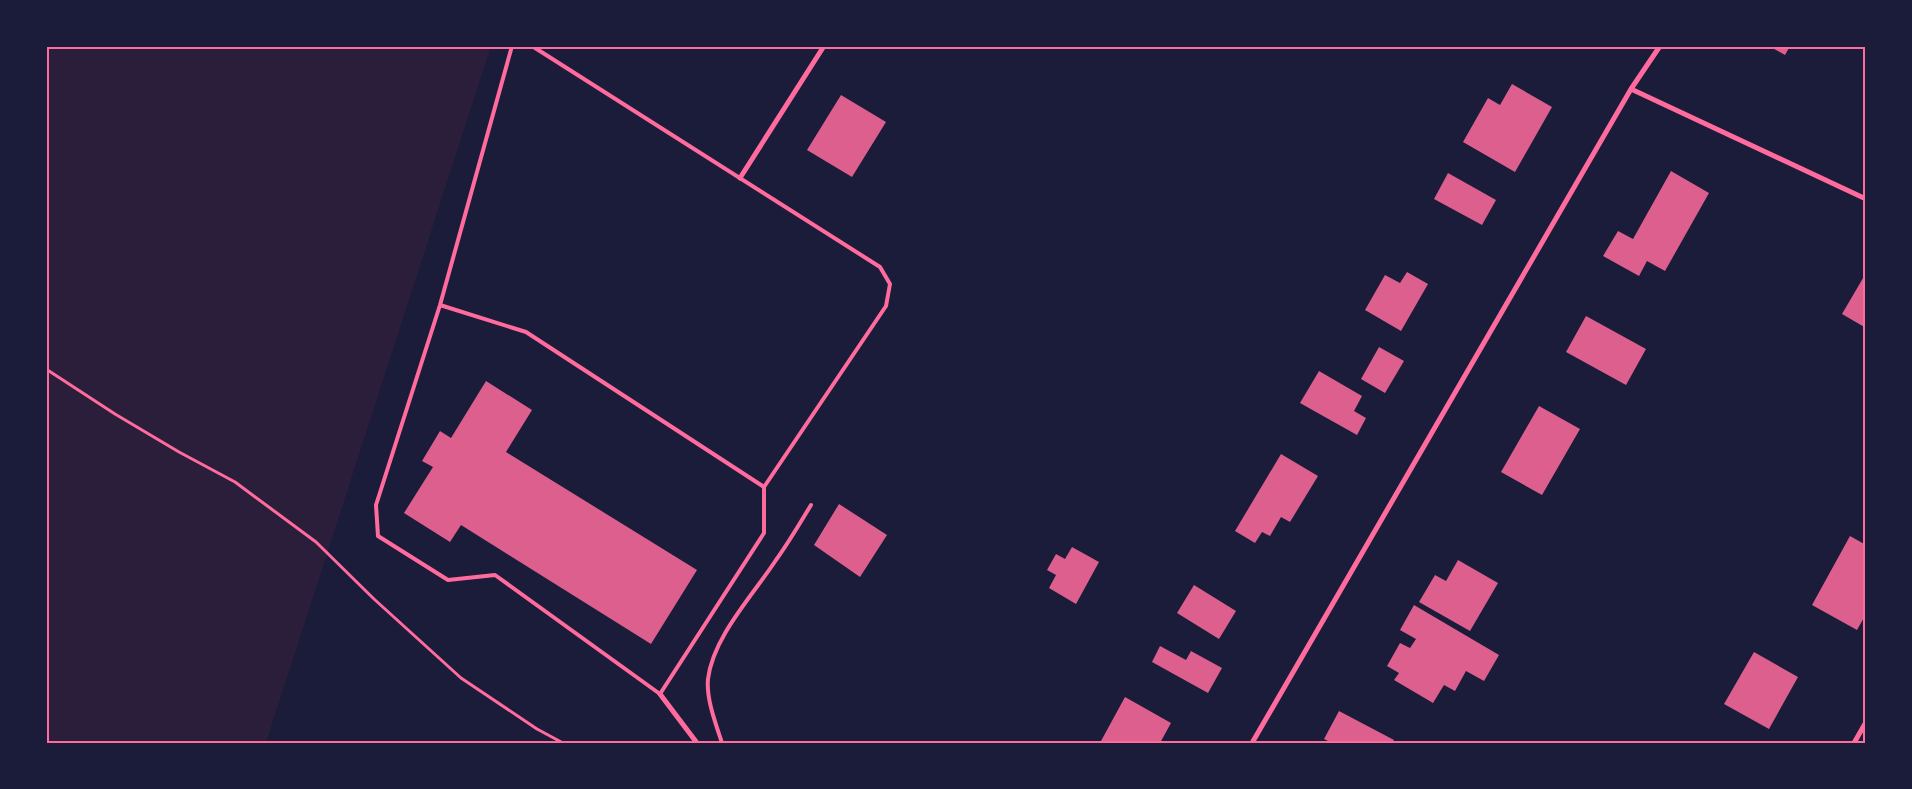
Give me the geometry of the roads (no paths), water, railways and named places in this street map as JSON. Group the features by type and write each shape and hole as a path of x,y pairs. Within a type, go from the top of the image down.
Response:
{"street":[{"path":"740,178 824,46"},
{"path":"1252,743 1631,89 1660,46"},
{"path":"1631,89 1866,199"},
{"path":"660,694 698,743"},
{"path":"1854,743 1866,722"}],"lane":[{"path":"512,46 440,305 376,505 378,536 448,580 495,575 660,694 764,533 764,487 886,306 890,284 880,267 532,46"},
{"path":"440,305 526,332 764,487"},
{"path":"722,743 712,715 708,681 712,660 720,642 778,559 811,505"}]}
